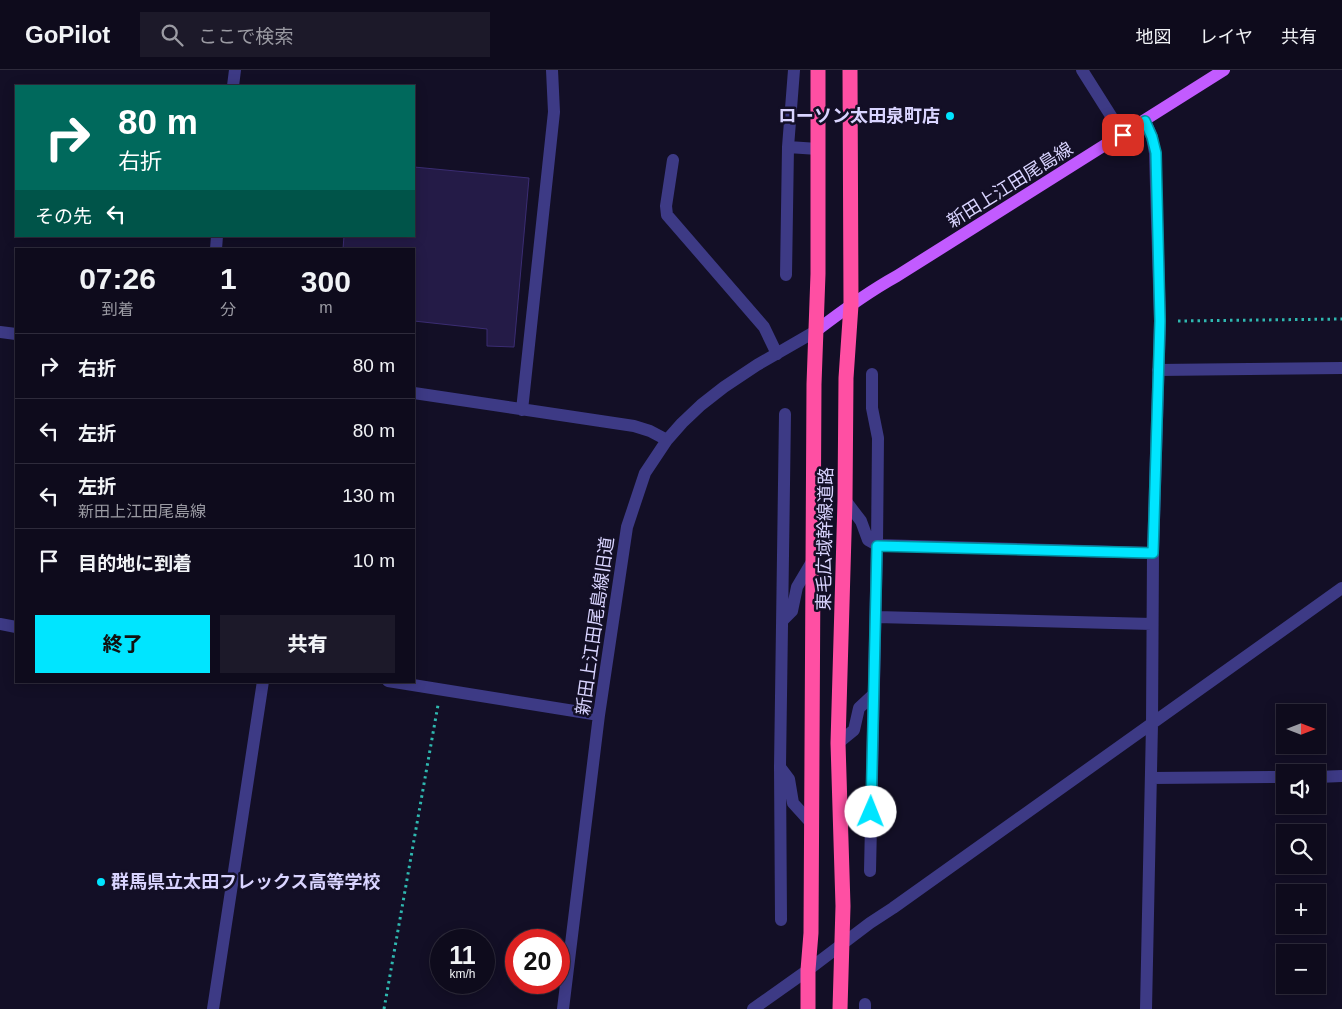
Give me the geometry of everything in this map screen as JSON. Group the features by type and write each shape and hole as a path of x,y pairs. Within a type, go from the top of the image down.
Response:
{"highway":[{"name":"東毛広域幹線道路","path":"808,1009 808,970 811,933 814,394 818,274 818,70"},
{"name":"東毛広域幹線道路","path":"840,1009 843,906 838,743 845,500 846,378 850,305 850,70"}],"main road":[{"name":"新田上江田尾島線","path":"816,331 850,305 1224,70"}],"street":[{"path":"233,85 235,70"},
{"path":"522,410 554,112 552,70"},
{"path":"786,275 788,148 794,70"},
{"path":"1082,70 1123,135"},
{"path":"1145,121 1156,153 1160,321 1153,553 1152,724 1146,1009"},
{"path":"788,148 818,149"},
{"path":"672,160 666,206 667,215 764,326 778,354"},
{"name":"新田上江田尾島線旧道","path":"563,1009 600,715 627,526 646,473 667,440 701,405 724,387 816,331"},
{"path":"0,332 15,334"},
{"path":"1158,370 1342,368"},
{"path":"870,871 878,438 872,408 872,374"},
{"path":"415,393 634,426 650,431 667,440"},
{"path":"781,920 780,767 785,414"},
{"path":"845,500 861,521 868,540 877,546 1153,553"},
{"path":"782,622 792,611 797,587 814,560"},
{"path":"753,1009 870,923 901,903 1342,588"},
{"path":"876,617 1152,624"},
{"path":"0,624 15,627"},
{"path":"213,1009 263,683"},
{"path":"401,683 600,715"},
{"path":"838,743 854,730 859,708 873,695"},
{"path":"780,767 789,779 793,803 812,824"},
{"path":"1326,777 1342,776"},
{"path":"1151,778 1276,777"}],"path":[{"path":"1160,321 1342,319"},
{"path":"384,1009 440,689"}],"building":[{"path":"415,167 529,178 514,347 487,346 487,329 415,321 415,248 343,248 344,237 415,237"}],"place":[{"name":"ローソン太田泉町店","path":"950,116"},
{"name":"群馬県立太田フレックス高等学校","path":"101,882"}],"route":[{"path":"871,812 877,546 1153,553 1160,321 1156,153 1145,121 1123,135"}]}
